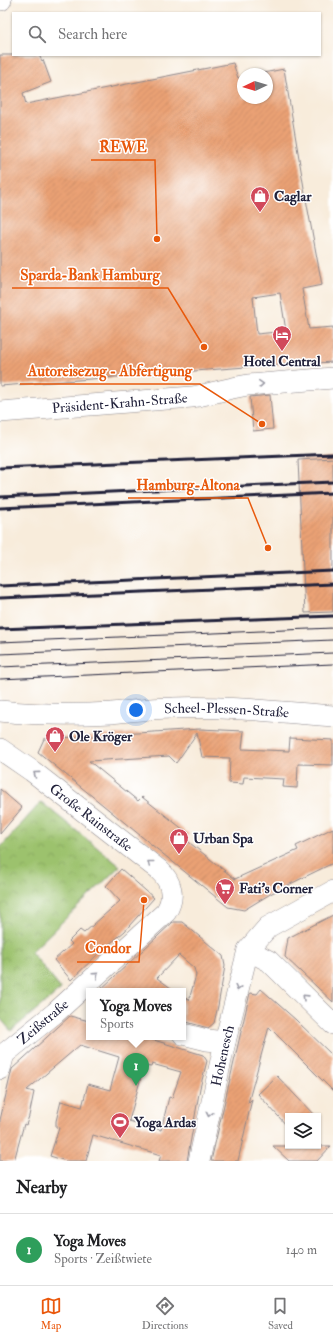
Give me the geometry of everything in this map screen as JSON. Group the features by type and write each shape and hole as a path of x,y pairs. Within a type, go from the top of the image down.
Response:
{"street":[{"name":"Präsident-Krahn-Straße","path":"0,412 192,397 248,385 333,378"},
{"name":"Scheel-Plessen-Straße","path":"0,711 64,715 172,708 208,708 248,709 333,716"},
{"name":"Große Rainstraße","path":"0,749 32,771 158,870 169,882 172,893"},
{"path":"333,891 268,927 248,950 269,961 333,1024"},
{"name":"Zeißstraße","path":"93,988 166,912 171,903 172,893"},
{"name":"Hohenesch","path":"199,1161 225,1042 248,950"},
{"name":"Zeißstraße","path":"1,1057 55,1013 83,999"},
{"path":"186,1035 225,1042"}],"green space":[{"path":"41,802 120,866 31,952 61,989 11,1031 0,1018 0,848"}],"building":[{"path":"0,55 40,56 42,61 43,60 51,82 23,93 26,104 233,63 237,75 237,104 273,104 273,71 284,69 322,285 302,289 309,329 333,327 333,362 259,366 0,386","holes":["280,293 286,331 257,334 253,297"]},
{"path":"270,395 273,429 253,431 250,397"},
{"path":"333,458 333,612 305,613 298,460"},
{"path":"200,729 244,731 242,749 289,751 290,738 333,740 333,765 298,764 297,788 283,787 284,779 244,777 243,784 229,783 230,758 202,757 197,733 176,763 169,756 89,761 138,801 142,797 189,834 185,839 235,879 298,850 296,846 333,828 333,863 272,893 244,910 228,907 38,752 44,739"},
{"path":"0,789 22,808 0,834"},
{"path":"121,869 154,898 125,931 71,980 54,960 72,944 69,941 80,930 84,933 120,901 106,886"},
{"path":"333,915 333,1002 285,957 288,938"},
{"path":"173,922 182,922 223,956 225,966 218,1006 214,1023 208,1028 186,1022 186,998 189,1000 196,975 194,968 179,955 157,978 171,988 102,988"},
{"path":"261,989 333,1056 333,1091 269,1027 248,1103 252,1099 238,1161 211,1161 250,993 257,994"},
{"path":"70,1016 86,1020 86,1040 154,1040 203,1055 207,1061 200,1088 187,1161 159,1161 161,1155 93,1135 86,1161 66,1161 50,1156 59,1128 56,1127 56,1121 61,1101 82,1107 88,1084 110,1090 119,1057 80,1045 27,1090 34,1092 29,1116 26,1125 24,1124 14,1161 0,1161 0,1120 12,1069","holes":["152,1064 181,1072 172,1098 169,1097 161,1130 129,1121 144,1066 151,1067"]},
{"path":"277,1076 312,1113 285,1113 285,1124 258,1094"},
{"path":"273,1146 285,1146 285,1149 321,1149 321,1146 331,1146 317,1161 289,1161"}],"tram line":[{"path":"0,642 333,628"},
{"path":"0,654 333,640"},
{"path":"0,667 333,653"},
{"path":"0,679 333,664"}],"railway":[{"path":"0,468 333,454"},
{"path":"0,497 333,482"},
{"path":"0,508 333,493"},
{"path":"0,586 333,571"},
{"path":"0,598 333,584"},
{"path":"0,629 333,616"}],"place":[{"name":"Caglar","path":"260,213"},
{"name":"REWE","path":"157,239"},
{"name":"Sparda-Bank Hamburg","path":"204,347"},
{"name":"Hotel Central","path":"282,352"},
{"name":"Autoreisezug - Abfertigung","path":"262,424"},
{"name":"Hamburg-Altona","path":"268,548"},
{"name":"Ole Kröger","path":"55,753"},
{"name":"Urban Spa","path":"179,855"},
{"name":"Condor","path":"144,900"},
{"name":"Fati's Corner","path":"225,905"},
{"name":"Yoga Moves","path":"136,1086"},
{"name":"Yoga Ardas","path":"120,1139"}]}
